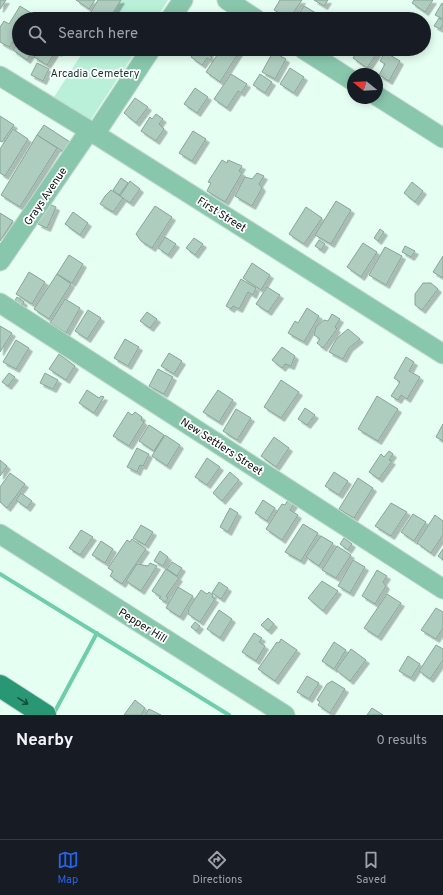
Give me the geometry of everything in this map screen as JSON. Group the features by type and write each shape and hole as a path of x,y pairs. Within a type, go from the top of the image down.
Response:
{"main road":[{"path":"0,686 45,715"}],"street":[{"path":"175,12 183,0"},
{"path":"227,0 245,12"},
{"name":"Grays Avenue","path":"0,262 146,56"},
{"path":"314,56 347,77"},
{"name":"First Street","path":"0,76 443,354"},
{"path":"383,100 443,138"},
{"name":"New Settlers Street","path":"0,303 443,589"},
{"name":"Pepper Hill","path":"0,534 285,715"}],"green space":[{"path":"116,0 168,0 160,12 108,12"},
{"name":"Arcadia Cemetery","path":"80,56 132,56 90,121 54,97"}],"building":[{"path":"0,0 6,0 0,9"},
{"path":"76,0 95,0 89,9"},
{"path":"98,0 121,0 113,12 91,12"},
{"path":"280,0 302,0 294,12 277,12 274,10"},
{"path":"314,0 328,0 324,6"},
{"path":"414,0 433,0 425,12 412,3"},
{"path":"442,3 443,4 443,19 435,15"},
{"path":"20,6 29,12 16,12"},
{"path":"304,6 314,12 300,12"},
{"path":"439,18 443,21 440,29 434,26"},
{"path":"12,19 12,42 9,47 0,42 0,27 4,21 9,24"},
{"path":"21,56 30,56 27,60"},
{"path":"35,56 53,56 47,65"},
{"path":"216,56 237,56 220,82 206,72"},
{"path":"271,56 280,56 286,59 275,79 262,72"},
{"path":"354,56 375,56 367,68 353,58"},
{"path":"383,56 392,56 400,61 389,81 383,77 383,68 385,64 380,61"},
{"path":"191,57 212,57 210,60 207,58 202,65"},
{"path":"37,63 49,69 43,81 31,75"},
{"path":"290,68 304,77 294,93 280,84"},
{"path":"231,74 247,84 241,93 238,91 227,108 214,99"},
{"path":"260,74 272,82 265,93 253,85"},
{"path":"195,88 208,97 197,113 184,104"},
{"path":"135,98 148,107 136,123 124,113"},
{"path":"156,114 163,119 159,124 164,129 156,141 141,131 150,117 152,119"},
{"path":"0,116 14,125 2,142 0,141"},
{"path":"44,125 70,142 64,152 37,135"},
{"path":"13,129 28,139 5,176 0,173 0,149"},
{"path":"193,131 206,139 192,161 179,153"},
{"path":"37,135 57,148 20,207 1,195"},
{"path":"222,160 227,163 228,160 242,166 239,171 242,173 225,202 207,191 211,183 208,182"},
{"path":"257,173 264,176 259,184 262,188 252,206 235,196 245,177 252,179"},
{"path":"121,178 128,183 119,195 113,190"},
{"path":"130,181 140,189 130,203 120,196"},
{"path":"412,182 423,191 415,202 404,193"},
{"path":"111,190 123,198 113,212 100,204"},
{"path":"336,201 351,210 331,244 315,235"},
{"path":"47,203 56,207 47,228 38,224"},
{"path":"155,206 172,217 152,248 141,241 136,234"},
{"path":"306,207 322,218 304,244 289,234"},
{"path":"73,212 88,223 80,235 65,224"},
{"path":"0,213 13,221 0,241"},
{"path":"380,229 384,232 378,241 374,238"},
{"path":"165,237 176,244 168,255 158,248"},
{"path":"194,238 203,244 195,255 186,248"},
{"path":"319,240 325,244 321,250 315,246"},
{"path":"363,243 377,252 361,277 347,267"},
{"path":"405,246 415,251 411,257 402,252"},
{"path":"385,247 402,256 386,285 369,275"},
{"path":"69,255 83,264 72,283 57,274"},
{"path":"443,256 443,278 433,272"},
{"path":"252,263 270,275 261,290 243,278"},
{"path":"29,272 45,282 32,304 16,294"},
{"path":"57,274 71,284 49,319 34,309"},
{"path":"241,279 256,288 253,295 248,292 239,309 233,306 231,309 226,306"},
{"path":"423,283 431,283 438,289 422,310 415,305 415,294"},
{"path":"267,287 280,295 268,312 256,304"},
{"path":"17,297 24,302 20,309 13,304"},
{"path":"65,299 80,308 66,333 50,323"},
{"path":"307,308 319,316 304,342 288,333 295,321 298,323"},
{"path":"88,310 101,318 87,339 75,331"},
{"path":"147,312 157,319 150,328 140,321"},
{"path":"332,314 340,319 335,327 337,329 323,348 317,343 320,339 314,335 316,327 324,320 328,321"},
{"path":"0,326 12,333 0,352"},
{"path":"348,329 360,339 349,348 343,359 329,352 337,338"},
{"path":"125,339 139,347 128,366 114,358"},
{"path":"16,340 29,348 16,369 3,362"},
{"path":"282,347 295,356 291,366 285,364 282,368 272,360"},
{"path":"169,353 182,361 174,374 161,366"},
{"path":"59,354 75,366 66,380 49,369"},
{"path":"406,357 414,362 409,371 420,377 407,399 401,395 398,400 391,396 400,382 394,378"},
{"path":"158,369 173,377 164,394 149,386"},
{"path":"9,373 15,377 8,386 2,382"},
{"path":"45,373 58,380 53,389 40,383"},
{"path":"281,380 299,392 281,418 264,407"},
{"path":"87,390 99,398 101,396 104,397 94,413 79,403"},
{"path":"218,390 233,400 219,422 203,412"},
{"path":"377,396 398,409 378,441 358,429"},
{"path":"305,408 315,415 307,425 298,419"},
{"path":"236,409 251,418 237,440 223,431"},
{"path":"128,412 132,415 135,412 142,417 141,420 144,422 129,446 113,436"},
{"path":"443,424 443,441 436,437"},
{"path":"149,425 164,435 154,451 139,441"},
{"path":"165,435 180,445 167,466 152,456"},
{"path":"274,437 289,448 276,467 261,456"},
{"path":"137,448 149,454 143,466 140,465 137,472 127,467"},
{"path":"389,451 393,454 389,460 392,461 379,479 369,472 381,454 384,457"},
{"path":"207,458 220,467 207,485 195,477"},
{"path":"0,460 7,466 0,476"},
{"path":"230,472 239,480 222,501 213,493"},
{"path":"334,472 348,481 339,495 325,486"},
{"path":"10,473 25,484 7,508 0,502 0,487"},
{"path":"358,478 373,488 354,518 339,509"},
{"path":"21,493 32,501 27,508 16,500"},
{"path":"263,500 275,508 267,521 255,513"},
{"path":"288,500 294,504 290,510 298,515 282,540 266,529 282,504 285,505"},
{"path":"391,503 407,512 391,536 375,526"},
{"path":"230,508 238,513 228,532 220,527"},
{"path":"413,514 426,522 414,541 401,532"},
{"path":"435,515 443,521 443,535 431,553 417,543"},
{"path":"303,524 318,533 301,561 285,552"},
{"path":"141,525 153,532 145,545 133,538"},
{"path":"81,530 93,537 80,555 69,548"},
{"path":"321,536 333,543 319,566 306,557"},
{"path":"344,538 352,544 348,550 340,544"},
{"path":"132,539 146,549 122,584 110,576 113,571 108,568 127,540 130,542"},
{"path":"101,541 113,549 105,563 92,555"},
{"path":"337,546 351,555 336,578 322,570"},
{"path":"443,549 443,560 438,556"},
{"path":"160,551 168,557 163,566 154,561"},
{"path":"353,560 365,567 350,593 338,586"},
{"path":"172,562 182,568 177,576 167,569"},
{"path":"150,563 157,566 141,591 126,581 137,564 148,566"},
{"path":"166,569 179,578 166,596 168,598 165,602 159,598 161,597 152,591"},
{"path":"377,570 387,576 383,582 386,586 375,604 362,596"},
{"path":"322,581 338,591 323,611 308,598"},
{"path":"219,582 228,588 221,599 212,593"},
{"path":"178,587 193,596 180,617 166,608"},
{"path":"201,590 207,594 209,592 215,599 200,622 188,614 189,608"},
{"path":"387,594 401,603 378,637 364,628"},
{"path":"436,608 443,612 443,628 436,639 421,630"},
{"path":"219,610 232,619 220,638 207,629"},
{"path":"268,618 274,624 268,631 261,625"},
{"path":"195,622 200,626 196,631 191,627"},
{"path":"254,633 262,638 259,642 265,646 256,661 242,652"},
{"path":"281,639 297,650 275,681 258,669 277,642 279,643"},
{"path":"334,642 346,650 334,669 322,661"},
{"path":"436,645 443,649 443,660 430,679 419,671"},
{"path":"351,649 366,660 350,681 336,670"},
{"path":"408,656 420,664 411,678 399,671"},
{"path":"307,676 319,683 309,699 297,692"},
{"path":"332,681 345,689 330,713 318,705 320,702 317,700 327,684"},
{"path":"135,700 145,708 141,715 124,715"},
{"path":"372,708 383,715 367,715"},
{"path":"149,709 161,715 145,715"}],"waterway":[{"path":"0,574 229,715"},
{"path":"53,715 97,633"}]}
